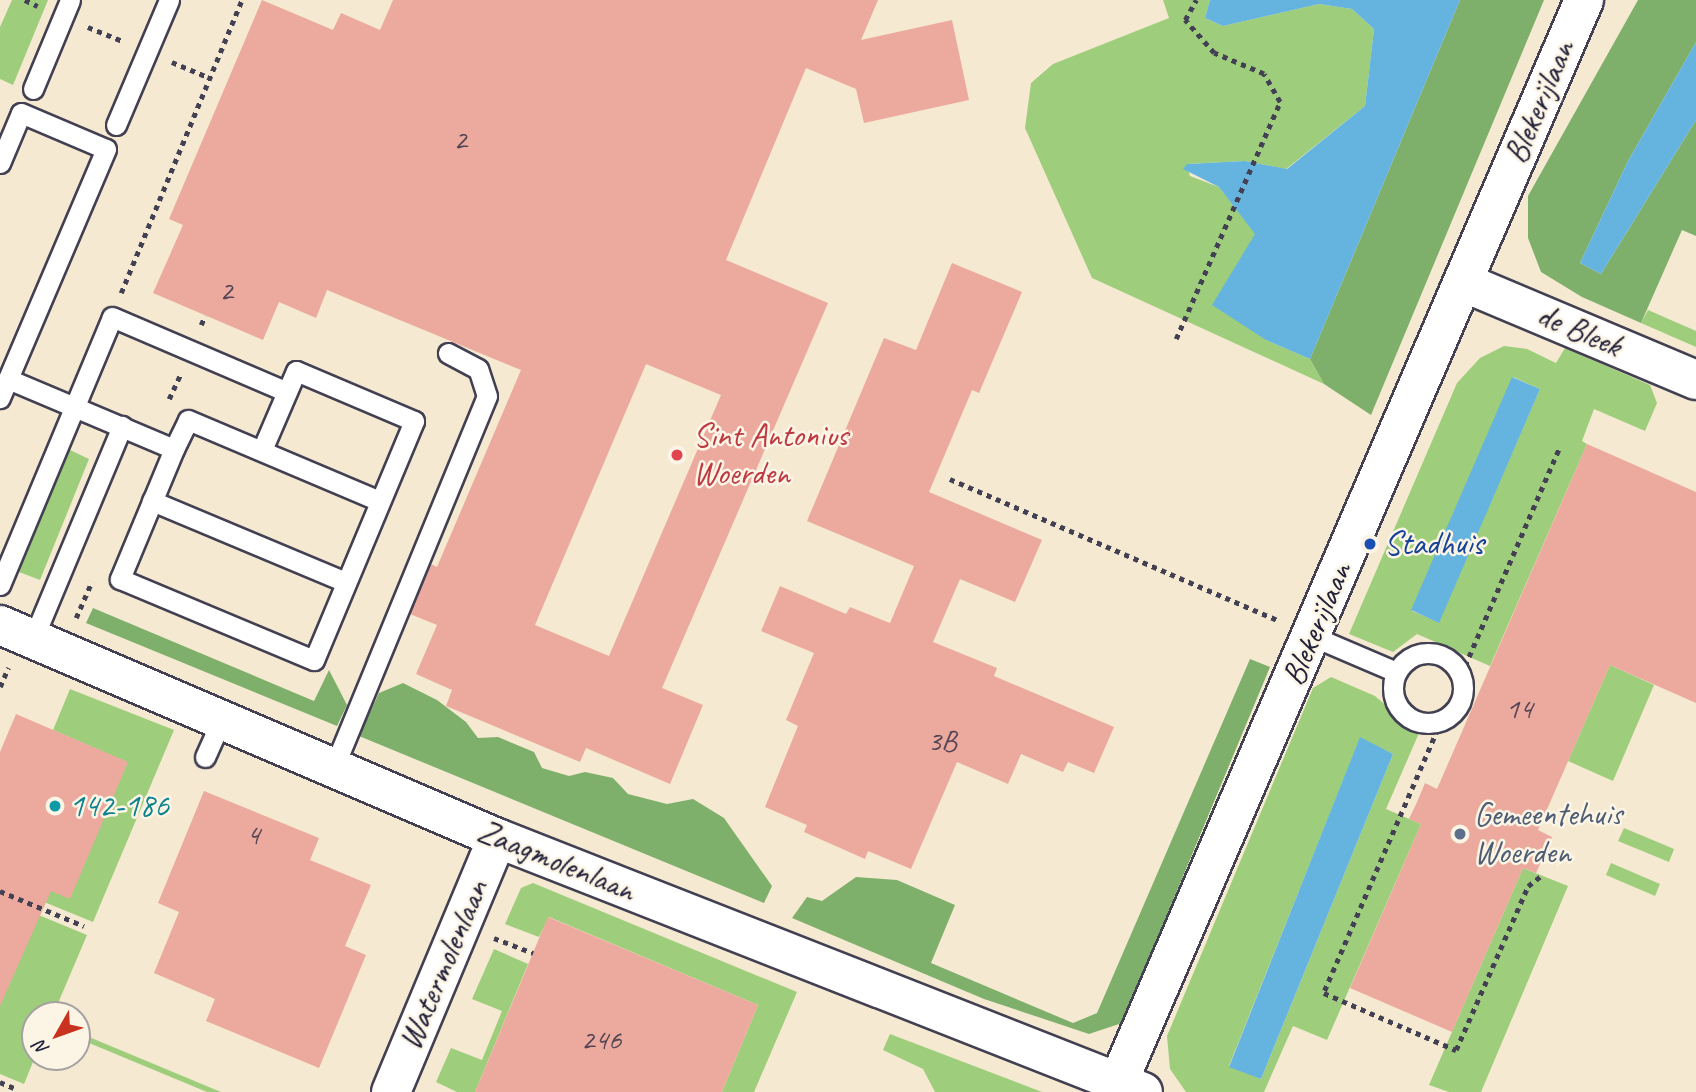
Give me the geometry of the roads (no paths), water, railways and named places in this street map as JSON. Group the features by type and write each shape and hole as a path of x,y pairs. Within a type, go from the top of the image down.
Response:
{"street":[{"name":"Blekerijlaan","path":"1126,1088 1312,636 1584,0"},
{"name":"de Bleek","path":"1463,282 1696,380"},
{"name":"Zaagmolenlaan","path":"17,632 497,838 1126,1088"},
{"name":"Watermolenlaan","path":"401,1089 497,838"}],"lane":[{"path":"33,89 70,0"},
{"path":"116,125 169,0"},
{"path":"0,163 21,113 106,149 0,398"},
{"path":"0,585 112,317 287,392"},
{"path":"334,767 487,396 478,369 448,353"},
{"path":"262,450 296,371 414,421 314,660 120,579 188,420 380,501"},
{"path":"8,379 174,449"},
{"path":"17,632 122,426"},
{"path":"152,501 346,582"},
{"path":"1312,636 1396,672"},
{"path":"1436,653 1446,657 1461,675 1459,706 1442,720 1421,723 1402,712 1393,693 1396,672 1413,655 1436,653"},
{"path":"205,757 222,719"}],"water":[{"path":"1210,0 1460,0 1310,359 1266,340 1212,305 1255,234 1219,187 1183,169 1187,164 1245,161 1287,169 1365,106 1374,29 1352,9 1319,4 1223,26 1205,18"},
{"path":"1696,42 1696,120 1601,274 1580,263 1628,161"},
{"path":"1512,377 1540,389 1439,623 1411,610"},
{"path":"1360,737 1393,754 1261,1079 1229,1067"}],"place":[{"name":"Sint Antonius Woerden","path":"677,455"},
{"name":"Stadhuis","path":"1370,544"},
{"name":"142-186","path":"55,806"},
{"name":"Gemeentehuis Woerden","path":"1460,834"}]}
